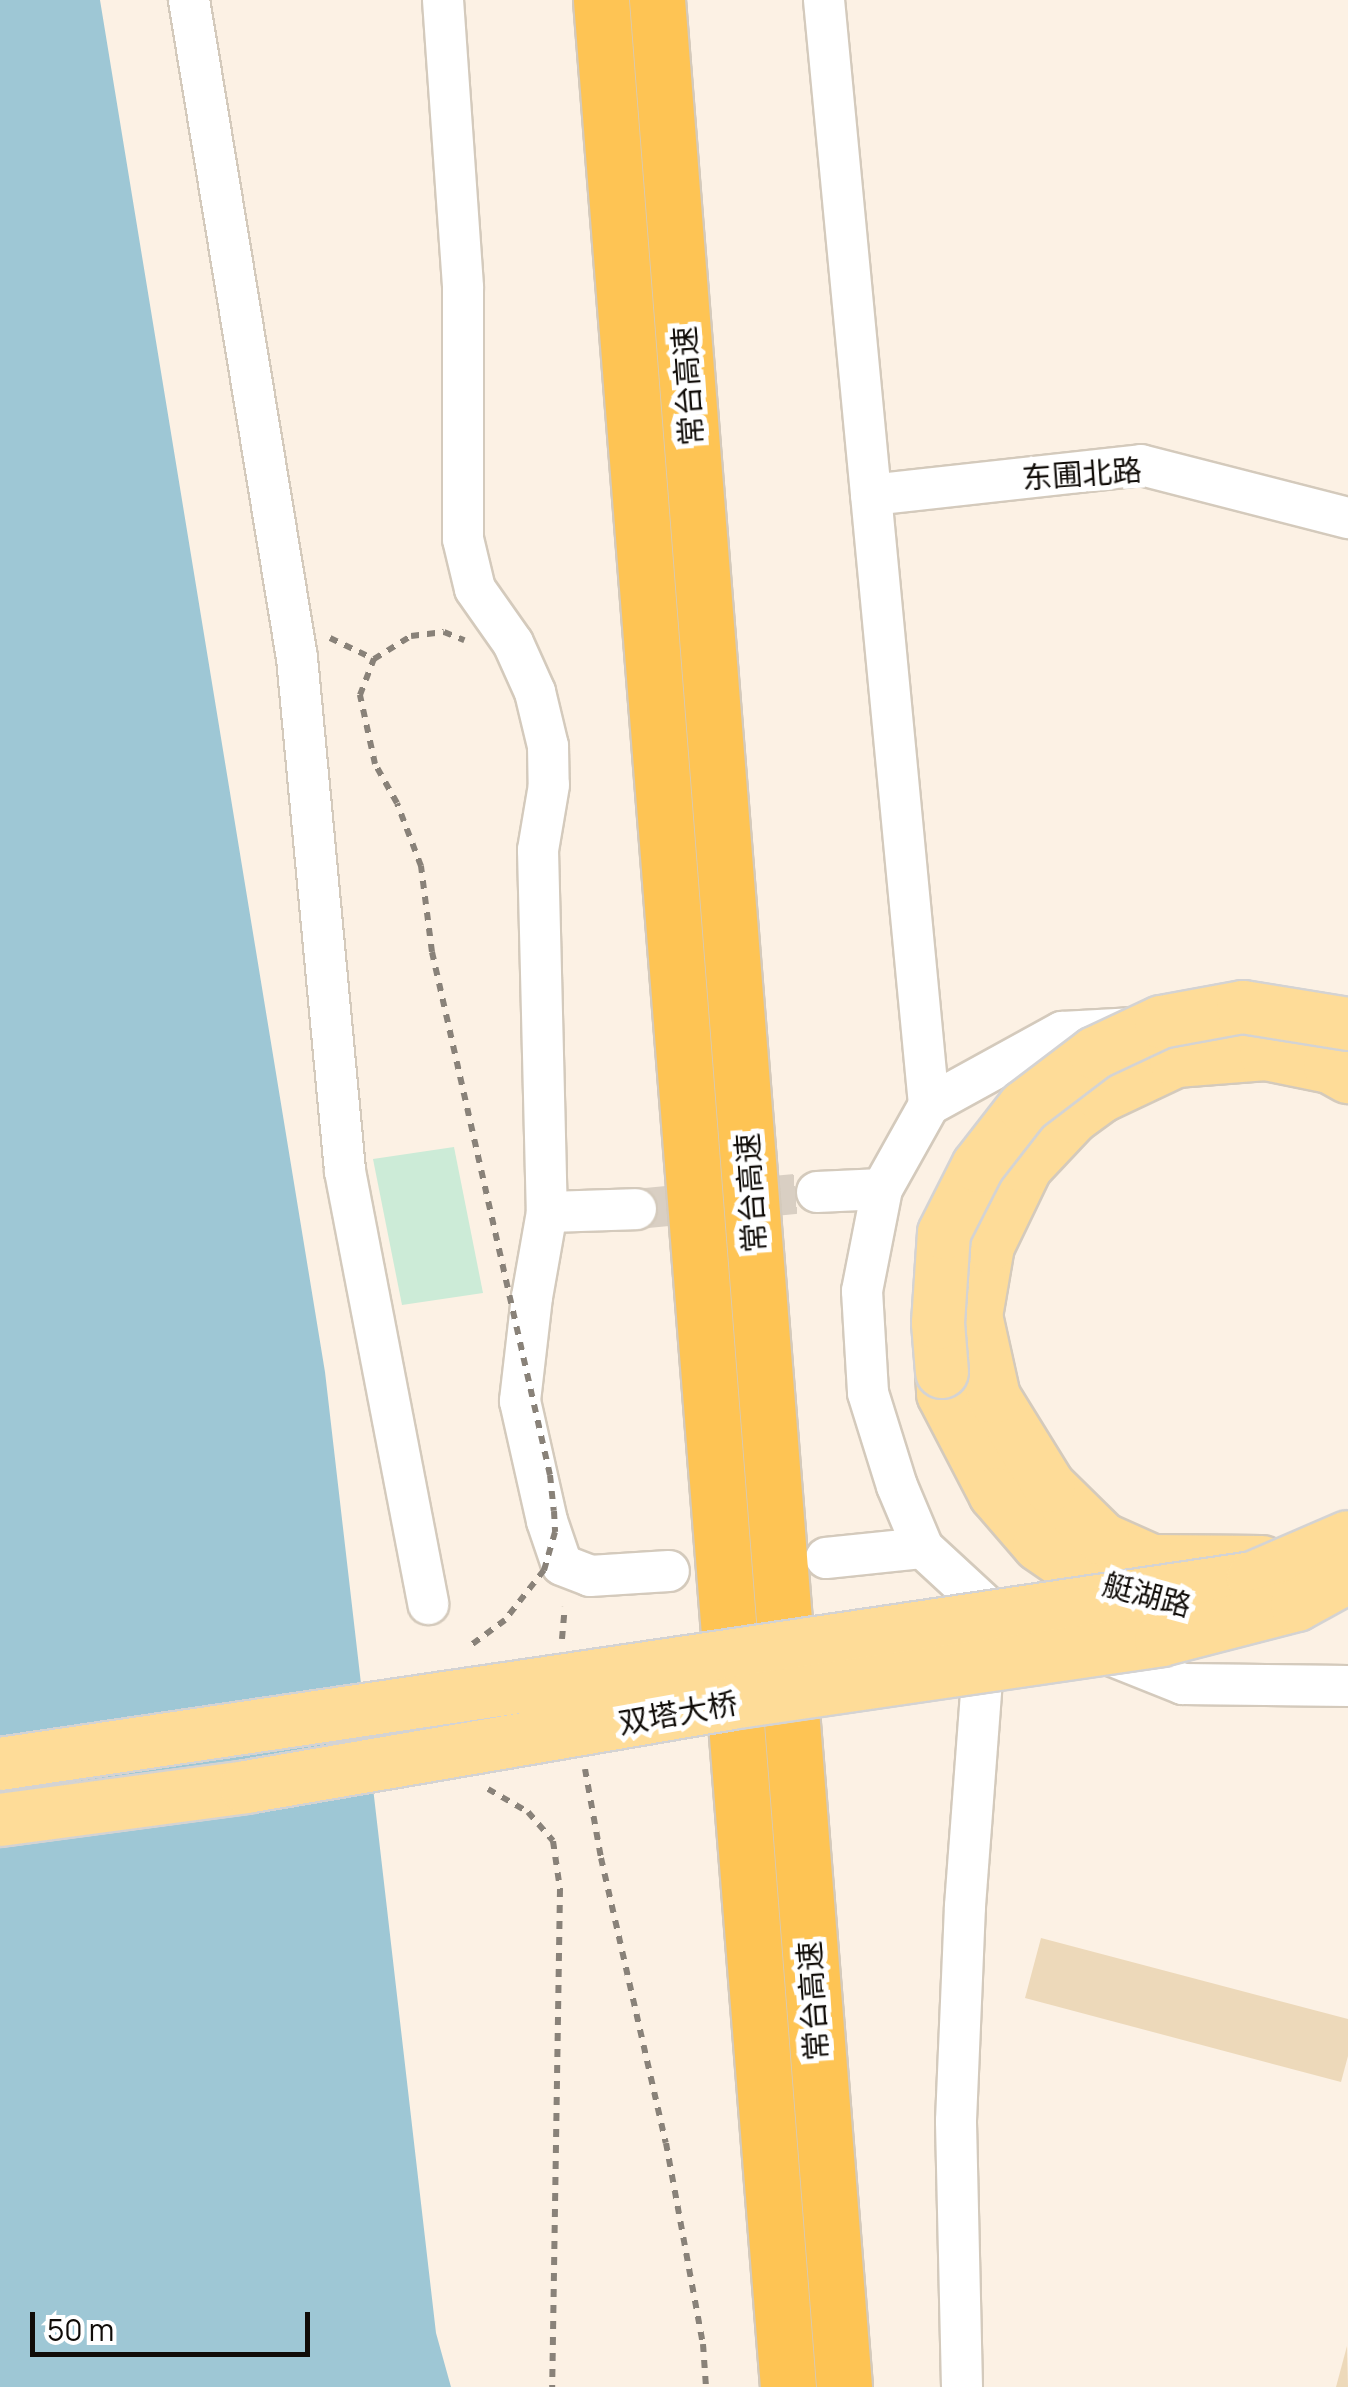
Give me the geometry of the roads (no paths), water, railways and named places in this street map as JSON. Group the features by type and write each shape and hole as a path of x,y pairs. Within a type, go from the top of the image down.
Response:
{"highway":[{"name":"常台高速","path":"601,0 788,2387"},
{"name":"常台高速","path":"657,0 844,2387"}],"main road":[{"path":"964,1367 938,1323 944,1233 978,1166 1024,1107 1095,1053 1161,1022 1243,1007 1348,1024"},
{"path":"964,1367 988,1246 1026,1166 1073,1117 1102,1096 1176,1061 1266,1054 1330,1067 1348,1077"},
{"name":"艇湖路","path":"1348,1560 1313,1565 1152,1561 1103,1539 1048,1486 994,1397 964,1367 943,1394 995,1494 1039,1545 1101,1588 1198,1610 1348,1606"},
{"name":"双塔大桥","path":"0,1764 1253,1578 1348,1537"},
{"name":"双塔大桥","path":"0,1820 246,1786 731,1703 1161,1640 1297,1605 1348,1577"}],"street":[{"path":"189,0 297,658 345,1171 428,1604"},
{"path":"443,0 464,288 463,539 475,589 513,644 535,692 548,746 548,785 538,850 548,1212 532,1297 520,1401 547,1521 562,1564 590,1576 668,1571"},
{"path":"824,0 928,1106"},
{"name":"东圃北路","path":"871,495 1141,464 1348,518"},
{"path":"1348,1058 1234,1023 1062,1032 928,1106 882,1189 862,1291 868,1393 897,1486 924,1548 987,1607 1182,1684 1348,1686"},
{"path":"817,1192 882,1189"},
{"path":"548,1212 636,1210"},
{"path":"826,1558 924,1548"},
{"path":"962,2387 956,2121 964,1906 987,1607"}],"water":[{"path":"0,0 100,0 325,1372 436,2333 451,2387 0,2387"}],"tunnel":[{"path":"636,1209 817,1192"}]}
